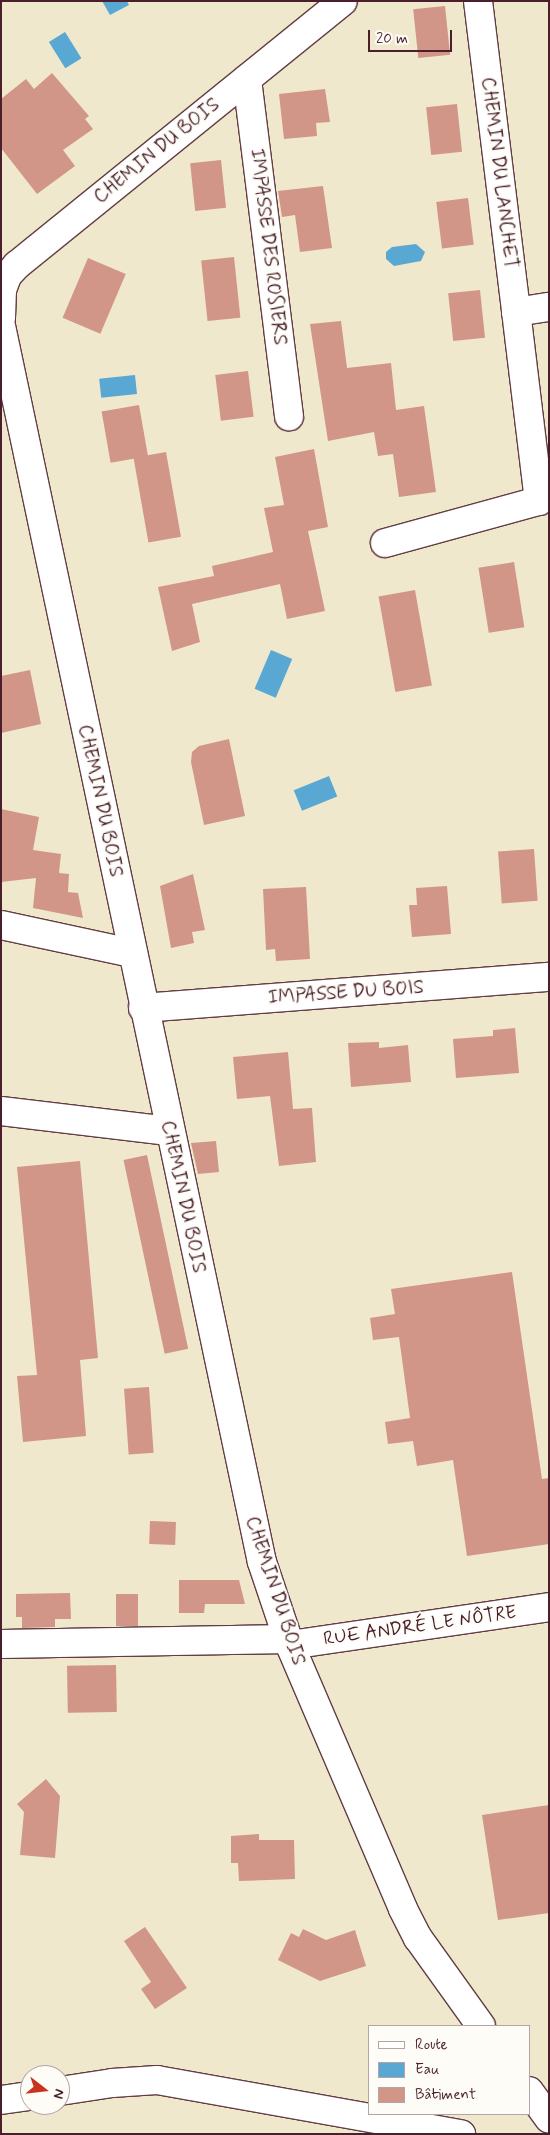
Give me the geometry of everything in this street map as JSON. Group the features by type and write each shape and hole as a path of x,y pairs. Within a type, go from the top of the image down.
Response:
{"street":[{"name":"CHEMIN DU BOIS","path":"1,318 2,290 7,269 343,1"},
{"name":"CHEMIN DU LANCHET","path":"385,543 539,501 478,1"},
{"name":"IMPASSE DES ROSIERS","path":"246,79 289,416"},
{"path":"516,312 549,307"},
{"name":"CHEMIN DU BOIS","path":"1,326 169,1131 262,1562 290,1642 404,1909 418,1938 481,2025"},
{"path":"1,925 132,952"},
{"name":"IMPASSE DU BOIS","path":"144,1008 549,977"},
{"path":"1,1111 169,1131"},
{"name":"RUE ANDRÉ LE NÔTRE","path":"1,1644 290,1642 549,1607"},
{"path":"70,2089 112,2083 157,2080 461,2134"},
{"path":"530,2092 549,2119"},
{"path":"1,2100 20,2097"}],"water":[{"path":"102,1 127,1 129,5 110,15"},
{"path":"65,32 81,58 65,68 49,42"},
{"path":"416,244 425,252 421,261 394,266 386,259 386,252 392,247"},
{"path":"135,375 137,394 101,398 99,379"},
{"path":"271,650 292,659 276,698 255,689"},
{"path":"329,776 337,796 302,811 294,790"}],"building":[{"path":"445,6 450,55 418,58 413,9"},
{"path":"52,73 89,116 85,119 93,129 63,150 75,166 37,194 1,148 1,99 26,79 34,89"},
{"path":"325,89 330,122 316,123 317,136 284,139 279,94"},
{"path":"457,104 462,152 431,155 426,107"},
{"path":"221,160 226,208 195,211 190,163"},
{"path":"323,186 332,248 300,252 295,215 282,217 278,191"},
{"path":"468,198 474,245 442,249 436,202"},
{"path":"234,257 240,318 208,321 201,260"},
{"path":"88,258 126,274 100,334 63,318"},
{"path":"480,290 485,338 453,341 448,293"},
{"path":"341,321 347,368 391,363 396,410 424,406 436,492 399,497 393,454 378,456 374,432 328,441 310,324"},
{"path":"248,371 254,417 221,421 215,375"},
{"path":"139,405 148,456 111,463 102,412"},
{"path":"314,449 328,527 308,531 325,611 287,619 280,584 192,604 200,642 172,651 158,587 214,576 212,566 273,552 264,508 284,505 275,457"},
{"path":"166,452 181,537 148,542 134,458"},
{"path":"514,562 524,627 489,633 478,568"},
{"path":"415,590 432,686 395,692 379,596"},
{"path":"30,670 41,724 1,733 1,676"},
{"path":"229,739 245,816 204,825 191,762 192,752 199,746"},
{"path":"1,809 39,817 33,850 61,854 59,873 69,874 68,892 78,893 83,918 33,908 36,878 1,882"},
{"path":"534,849 538,901 502,903 498,852"},
{"path":"193,874 205,930 192,932 194,943 171,948 160,886"},
{"path":"447,886 451,934 412,937 409,905 417,905 416,888"},
{"path":"306,887 310,959 276,961 275,949 266,950 263,889"},
{"path":"515,1028 519,1073 456,1078 453,1039 493,1036 493,1030"},
{"path":"379,1042 379,1048 408,1045 411,1082 351,1087 348,1043"},
{"path":"288,1052 293,1109 312,1108 316,1162 279,1166 270,1096 237,1099 233,1057"},
{"path":"216,1141 219,1172 198,1174 191,1143"},
{"path":"147,1155 188,1349 165,1354 124,1160"},
{"path":"80,1161 98,1358 80,1360 86,1436 23,1442 17,1376 37,1375 17,1167"},
{"path":"512,1272 542,1479 549,1478 549,1544 467,1556 453,1460 417,1466 413,1441 388,1444 385,1422 410,1418 399,1337 373,1340 370,1318 395,1314 391,1289"},
{"path":"149,1387 154,1453 129,1455 124,1389"},
{"path":"150,1521 176,1522 175,1545 149,1544"},
{"path":"179,1580 239,1580 245,1604 205,1604 204,1613 179,1613"},
{"path":"70,1593 71,1619 55,1619 55,1627 22,1628 22,1617 16,1617 16,1594"},
{"path":"116,1594 138,1594 138,1626 116,1626"},
{"path":"116,1665 117,1712 68,1713 67,1666"},
{"path":"46,1779 60,1796 55,1858 20,1855 24,1812 17,1804"},
{"path":"549,1805 549,1913 498,1920 482,1815"},
{"path":"259,1834 259,1840 294,1840 295,1879 239,1881 238,1863 231,1863 231,1836"},
{"path":"145,1927 187,1988 155,2009 141,1989 151,1982 124,1941"},
{"path":"303,1929 326,1940 355,1930 366,1966 320,1981 278,1960 291,1933 299,1937"}]}
